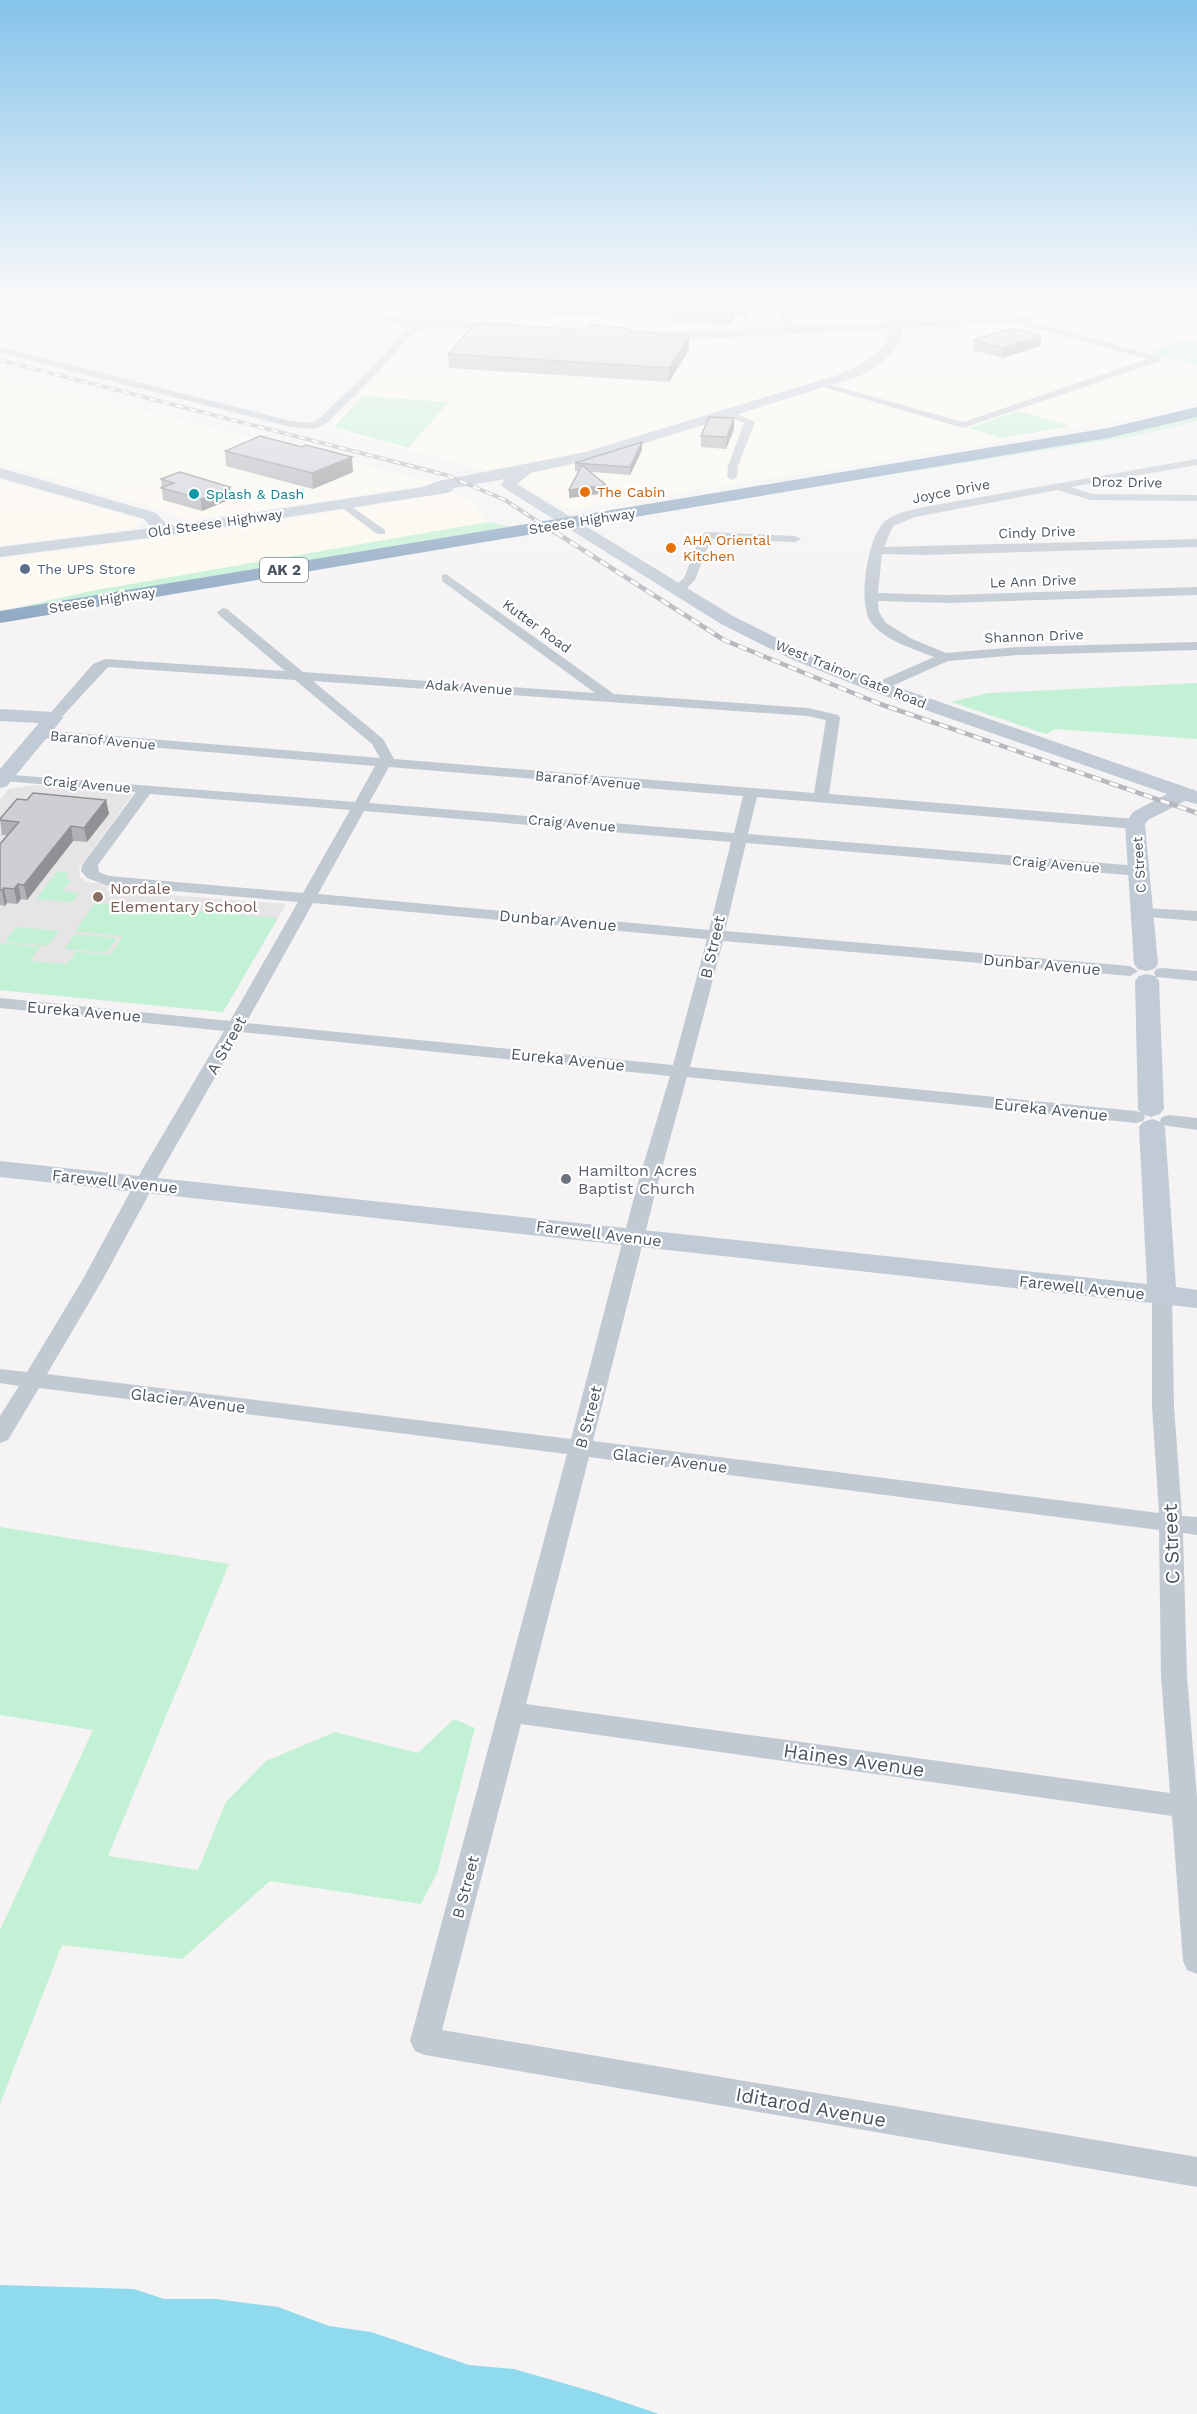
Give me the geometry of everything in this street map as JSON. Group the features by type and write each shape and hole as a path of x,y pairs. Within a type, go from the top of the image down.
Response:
{"highway":[{"name":"Steese Highway","path":"0,627 1108,433 1186,415"},
{"name":"Steese Highway","path":"0,617 573,526 1067,451 1197,425"}],"street":[{"path":"254,415 291,424 314,426 329,415"},
{"name":"Old Steese Highway","path":"429,489 516,472 609,450 723,415"},
{"path":"732,415 750,422 733,466 732,477"},
{"path":"926,415 963,425 994,415"},
{"name":"Joyce Drive","path":"945,657 880,625 874,618 870,597 880,537 889,524 924,510 1197,462"},
{"name":"Old Steese Highway","path":"0,552 164,531 345,504 489,481 516,472"},
{"name":"West Trainor Gate Road","path":"516,472 509,485 529,499 727,620 765,640 878,687 1193,794"},
{"path":"0,473 150,516 164,531"},
{"name":"West Trainor Gate Road","path":"489,481 529,499"},
{"name":"Droz Drive","path":"1058,487 1091,497 1197,498"},
{"path":"345,504 381,532"},
{"path":"678,590 689,580 707,535 795,539"},
{"name":"Cindy Drive","path":"878,550 925,551 1197,543"},
{"name":"Kutter Road","path":"446,578 609,697"},
{"name":"Le Ann Drive","path":"870,597 949,599 1197,591"},
{"path":"223,612 378,742 387,758 386,764"},
{"name":"Shannon Drive","path":"878,687 945,657 1018,651 1197,646"},
{"name":"Adak Avenue","path":"53,718 98,667 105,663 808,712 833,718 821,798"},
{"path":"0,715 53,718"},
{"path":"2,779 53,718"},
{"name":"Baranof Avenue","path":"40,734 1136,824"},
{"name":"A Street","path":"0,1435 93,1279 307,898 386,764"},
{"name":"Craig Avenue","path":"2,779 147,788 1139,871"},
{"name":"Dunbar Avenue","path":"147,788 90,865 89,871 93,875 106,880 714,936 1197,976"},
{"name":"B Street","path":"425,2041 634,1238 681,1071 751,793"},
{"name":"C Street","path":"1193,794 1140,816 1136,824 1147,972 1152,1119 1162,1296 1163,1406 1171,1523 1174,1676 1192,1808 1197,1961"},
{"path":"1142,913 1197,916"},
{"name":"Eureka Avenue","path":"0,1004 1197,1124"},
{"name":"Farewell Avenue","path":"0,1168 1197,1299"},
{"name":"Glacier Avenue","path":"0,1376 934,1491 1197,1526"},
{"name":"Haines Avenue","path":"510,1712 1192,1808"},
{"name":"Iditarod Avenue","path":"425,2041 1197,2172"}],"shaded area":[{"path":"0,415 160,415 435,483 186,520 168,512 0,463"},
{"path":"340,415 1144,415 992,443 569,510 527,488 520,483 522,480 332,430 329,426"},
{"path":"0,480 142,520 134,528 0,546"},
{"path":"456,492 472,501 488,522 91,591 0,610 0,559 240,527"},
{"name":"Nordale Elementary School","path":"34,785 133,794 79,868 80,877 87,882 110,884 106,890 286,904 223,1012 0,990 0,799 9,789"}],"green space":[{"path":"345,415 438,415 408,448 334,427"},
{"path":"1007,415 1031,415 1071,426 1001,438 969,428"},
{"path":"1197,416 1197,421 1135,436 750,497"},
{"path":"488,522 512,527 0,612 91,591"},
{"path":"1197,683 1197,739 1055,729 1046,734 951,702 988,693"},
{"path":"57,872 69,873 65,879 71,880 63,891 79,893 72,902 36,899"},
{"path":"95,903 278,918 223,1012 0,990 0,943 40,947 30,961 67,964 76,952 110,955 123,936 75,931"},
{"path":"16,927 59,931 48,946 5,942"},
{"path":"75,934 117,938 106,953 64,949"},
{"path":"0,1527 229,1564 108,1856 198,1870 226,1802 266,1761 335,1732 418,1753 454,1719 475,1728 437,1873 421,1904 270,1881 182,1959 62,1945 0,2104 0,1930 93,1730 0,1715"}],"water":[{"path":"0,2285 134,2289 164,2299 216,2299 278,2307 329,2326 371,2332 469,2365 514,2369 659,2414 0,2414"}],"building":[{"path":"709,417 734,418 727,437 701,436"},
{"path":"260,436 352,457 312,473 225,451"},
{"path":"642,442 630,467 575,463"},
{"path":"582,465 606,485 569,490"},
{"path":"180,472 230,487 201,499 161,488 174,483 161,479"},
{"name":"Nordale Elementary School","path":"33,793 106,800 84,828 71,826 24,885 18,884 14,889 0,890 0,844 19,822 0,819 17,799 27,800"}],"railway":[{"path":"212,415 446,475 505,500 557,534"},
{"path":"555,532 724,640 880,704 1197,813"}],"place":[{"name":"The Cabin","path":"585,492"},
{"name":"Splash & Dash","path":"194,494"},
{"name":"AHA Oriental Kitchen","path":"671,548"},
{"name":"The UPS Store","path":"25,569"},
{"name":"Nordale Elementary School","path":"98,897"},
{"name":"Hamilton Acres Baptist Church","path":"566,1179"}]}
